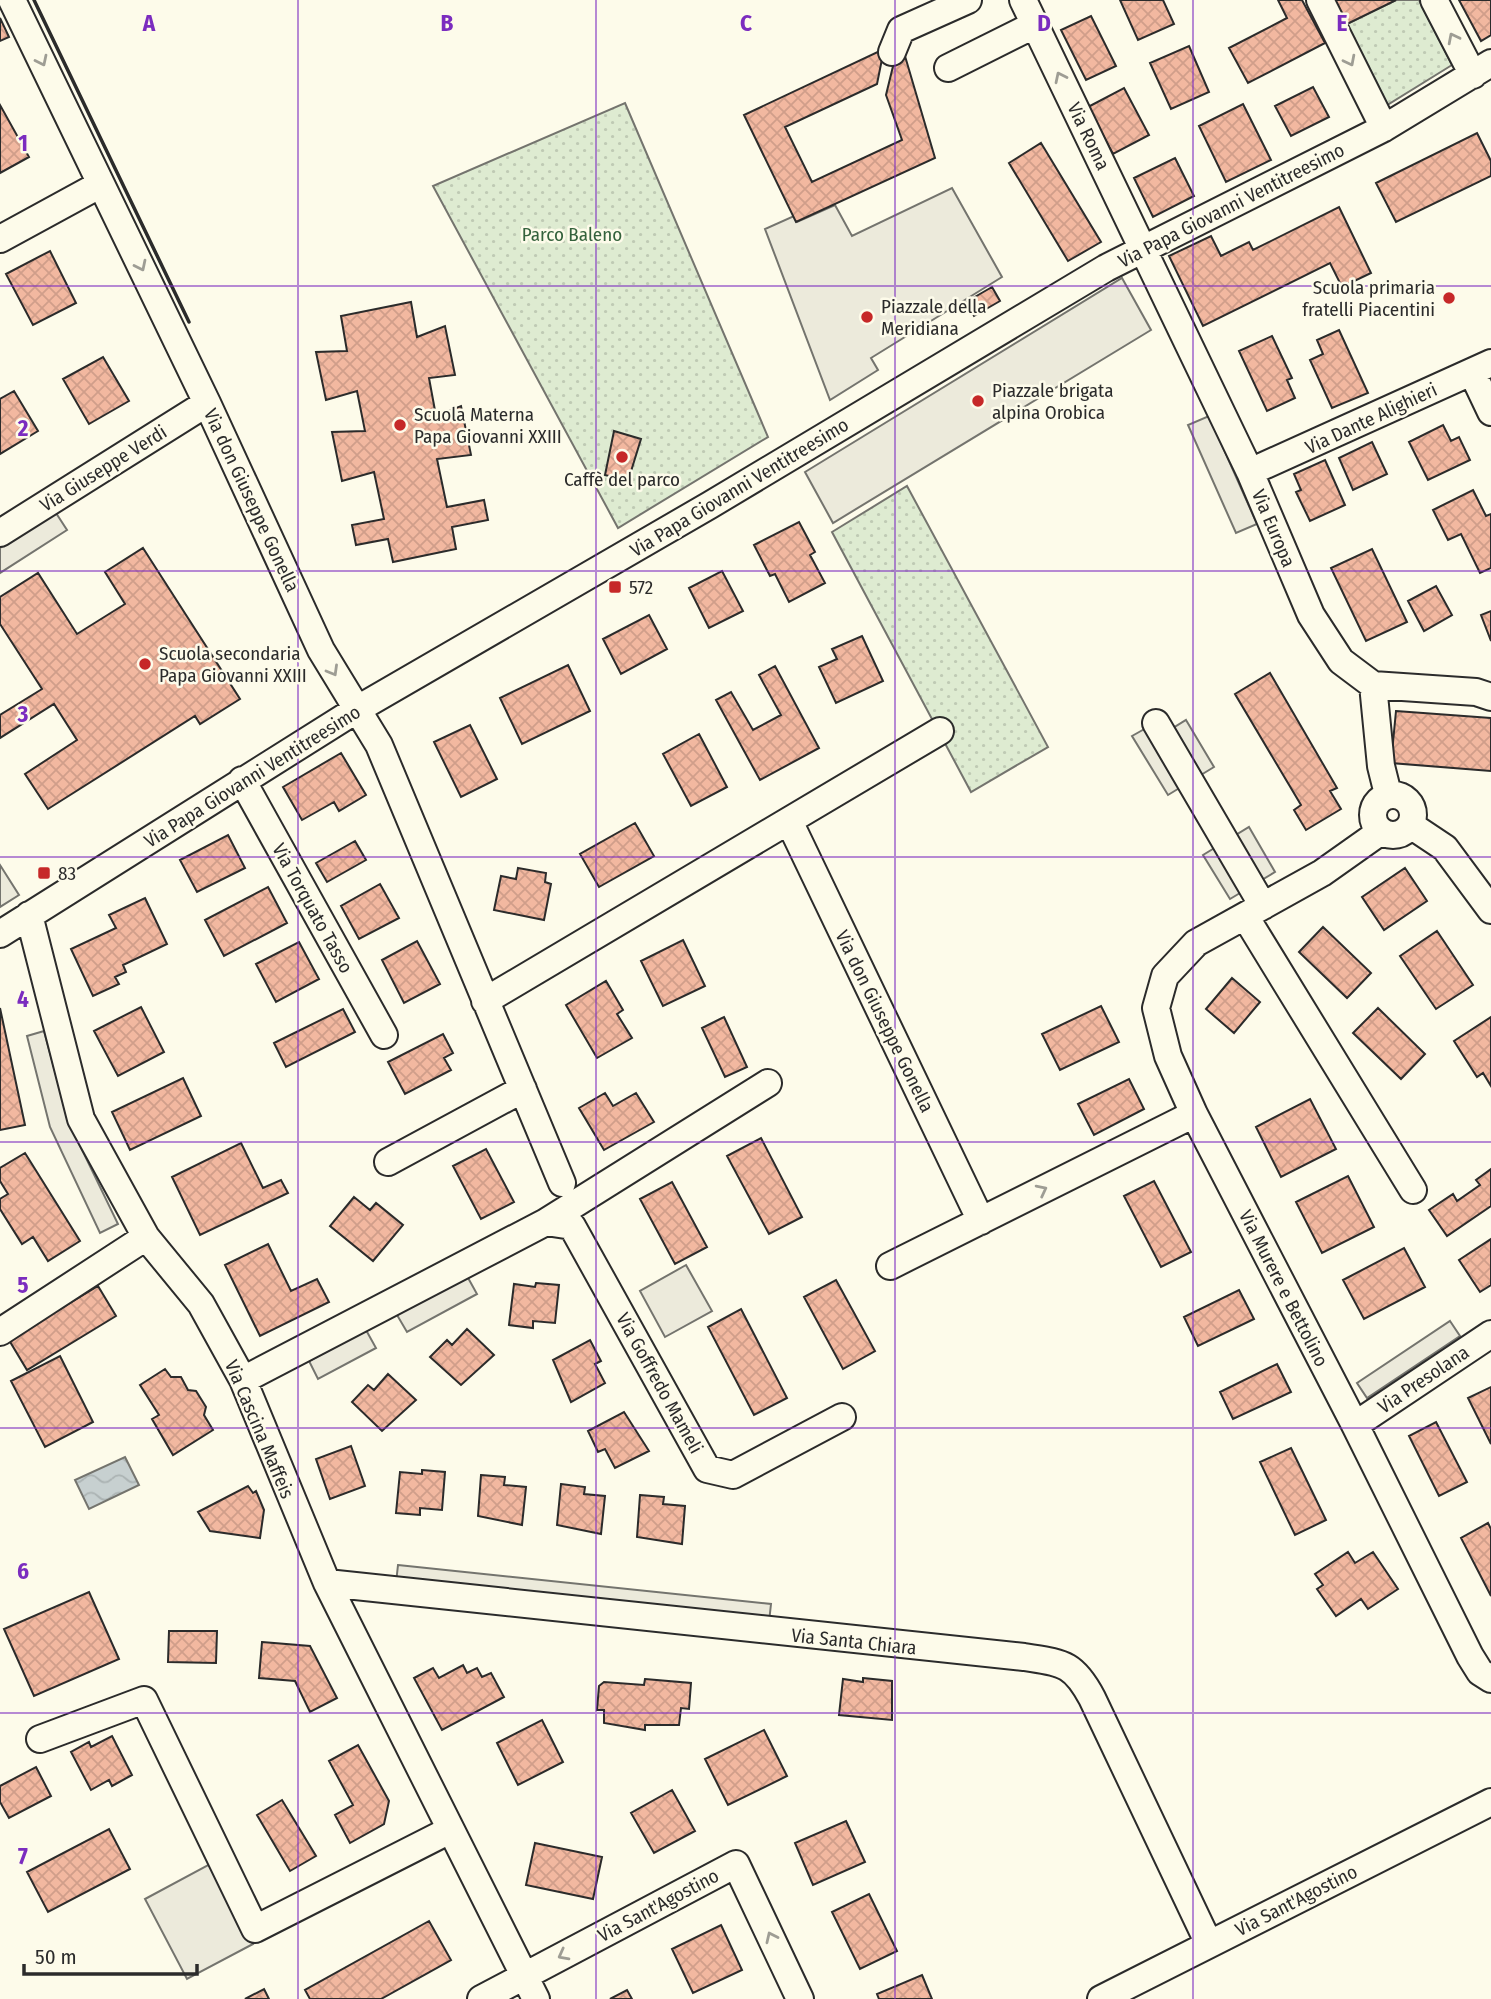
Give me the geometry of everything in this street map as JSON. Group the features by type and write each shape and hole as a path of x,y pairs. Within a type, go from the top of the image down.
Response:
{"street":[{"name":"Via don Giuseppe Gonella","path":"12,0 207,403 321,650 379,745 562,1183"},
{"path":"892,52 901,30 968,0"},
{"path":"1320,0 1384,128"},
{"path":"1434,0 1482,69"},
{"name":"Via Roma","path":"948,68 1027,6 1144,248"},
{"name":"Via Papa Giovanni Ventitreesimo","path":"0,933 356,710 1144,248 1384,128 1482,69"},
{"path":"0,239 102,184"},
{"name":"Via Europa","path":"1144,248 1250,471 1311,615 1341,661 1373,685"},
{"path":"1481,368 1491,412"},
{"name":"Via Dante Alighieri","path":"1250,471 1481,368"},
{"name":"Via Giuseppe Verdi","path":"0,533 207,403"},
{"path":"1388,794 1381,766 1373,685 1476,692 1491,697"},
{"path":"1156,723 1254,911 1413,1189"},
{"path":"485,1001 940,731"},
{"name":"Via Torquato Tasso","path":"242,780 384,1035"},
{"path":"1380,832 1372,818 1375,803 1388,794 1405,797 1414,810 1412,826 1445,848 1491,910"},
{"name":"Via don Giuseppe Gonella","path":"789,821 981,1220"},
{"name":"Via Murere e Bettolino","path":"1412,826 1397,836 1380,832 1322,873 1196,943 1166,976 1156,1008 1168,1056 1194,1114 1355,1425 1470,1656 1480,1672 1491,1679"},
{"name":"Via Cascina Maffeis","path":"29,915 81,1119 146,1237 201,1304 243,1380 327,1583 536,1999"},
{"path":"243,1380 546,1222 768,1083"},
{"path":"388,1163 523,1089"},
{"path":"890,1266 1194,1114"},
{"name":"Via Goffredo Mameli","path":"546,1222 572,1226 707,1469 733,1475 842,1417"},
{"path":"0,1332 146,1237"},
{"name":"Via Presolana","path":"1355,1425 1491,1334"},
{"name":"Via Santa Chiara","path":"327,1583 1024,1657 1067,1664 1081,1675 1093,1698 1209,1944"},
{"path":"40,1739 144,1700 255,1929 450,1830"},
{"name":"Via Sant'Agostino","path":"1101,1999 1491,1802"},
{"name":"Via Sant'Agostino","path":"523,1976 736,1864 800,1999"},
{"path":"481,1999 523,1976"}],"green space":[{"path":"1396,0 1419,0 1452,65 1384,107 1343,26"},
{"name":"Parco Baleno","path":"625,103 768,437 618,528 433,186"},
{"path":"907,486 1048,747 971,792 832,532"}],"shaded area":[{"name":"Piazzale della Meridiana","path":"952,188 1002,277 871,358 878,370 830,400 765,229 794,216 797,222 835,205 852,236"},
{"name":"Piazzale brigata alpina Orobica","path":"1122,278 1151,330 833,523 805,472"},
{"path":"1209,416 1257,524 1236,533 1188,425"},
{"path":"56,513 67,530 0,573 0,548"},
{"path":"1186,720 1214,767 1168,795 1132,736 1148,727 1155,739"},
{"path":"1249,827 1275,872 1230,899 1203,855"},
{"path":"0,865 19,895 0,907"},
{"path":"44,1031 69,1123 118,1224 100,1233 50,1127 27,1036"},
{"path":"686,1265 712,1311 665,1337 640,1291"},
{"path":"467,1276 477,1294 407,1332 397,1315"},
{"path":"1450,1321 1460,1336 1367,1398 1357,1383"},
{"path":"366,1330 376,1348 318,1379 309,1361"},
{"path":"398,1565 771,1604 769,1622 396,1583"},
{"path":"210,1864 253,1944 187,1979 145,1899"}],"water":[{"path":"125,1457 139,1485 89,1509 75,1480"}],"building":[{"path":"1120,0 1163,0 1174,24 1138,40"},
{"path":"1278,0 1302,0 1325,43 1248,83 1229,48 1287,18"},
{"path":"1331,0 1396,0 1343,26"},
{"path":"1459,0 1491,0 1491,35 1481,41"},
{"path":"1091,16 1116,66 1086,80 1061,30"},
{"path":"0,18 9,37 0,41"},
{"path":"1189,46 1209,92 1171,109 1150,63"},
{"path":"884,49 877,84 785,127 812,182 902,140 886,95 896,54 905,56 935,158 796,222 744,115"},
{"path":"1313,87 1329,117 1291,136 1275,106"},
{"path":"1124,88 1149,135 1113,154 1088,107"},
{"path":"1243,104 1271,160 1226,182 1199,126"},
{"path":"0,105 29,157 0,173"},
{"path":"1477,133 1491,161 1491,176 1396,222 1376,183"},
{"path":"1041,143 1101,242 1068,261 1009,163"},
{"path":"1175,158 1194,196 1153,217 1134,178"},
{"path":"1339,207 1371,273 1342,287 1330,263 1203,326 1169,256 1211,236 1221,256 1249,242 1253,250"},
{"path":"50,251 76,303 33,325 6,274"},
{"path":"992,287 1000,301 974,316 966,302"},
{"path":"411,302 417,337 445,326 455,375 429,378 436,416 461,406 471,455 437,459 447,507 484,500 488,520 452,527 456,549 393,562 388,539 356,545 352,525 384,519 374,472 342,481 332,432 365,431 357,391 326,400 316,352 347,351 341,316"},
{"path":"1339,330 1368,393 1332,408 1310,360 1323,354 1317,340"},
{"path":"1272,336 1292,378 1287,380 1295,398 1267,411 1239,351"},
{"path":"103,357 129,401 89,424 63,379"},
{"path":"14,391 38,431 0,454 0,399"},
{"path":"1443,425 1451,441 1459,437 1470,460 1428,480 1409,442"},
{"name":"Caffè del parco","path":"614,431 641,439 628,481 605,475"},
{"path":"1372,442 1387,474 1353,490 1339,458"},
{"path":"1325,460 1345,505 1310,521 1296,492 1301,490 1294,474"},
{"path":"1473,490 1486,516 1491,514 1491,568 1480,573 1461,534 1448,540 1433,510"},
{"path":"799,522 815,552 810,555 825,583 789,602 775,574 770,576 754,545"},
{"path":"143,548 240,699 200,724 195,716 48,809 25,774 77,740 54,704 0,738 0,715 42,689 0,624 0,597 38,573 77,634 125,604 105,572"},
{"path":"1372,549 1407,622 1366,641 1331,568"},
{"path":"722,571 743,611 709,628 689,588"},
{"path":"1436,586 1452,615 1424,631 1408,601"},
{"path":"1491,611 1491,641 1481,615"},
{"path":"649,615 667,649 621,674 603,639"},
{"path":"862,636 883,681 836,703 819,667 837,659 832,649"},
{"path":"568,665 590,711 522,744 500,698"},
{"path":"775,666 819,748 760,780 716,700 731,692 753,730 781,715 759,675"},
{"path":"1270,673 1337,788 1330,791 1341,809 1306,830 1294,810 1301,805 1235,694"},
{"path":"1396,711 1491,718 1491,771 1391,763"},
{"path":"470,725 497,779 461,797 434,742"},
{"path":"699,734 727,787 691,806 663,754"},
{"path":"341,753 366,795 339,811 334,802 302,820 283,787"},
{"path":"635,823 654,856 599,887 580,854"},
{"path":"228,835 245,868 197,892 180,860"},
{"path":"355,841 366,860 327,882 316,863"},
{"path":"518,868 546,873 545,882 551,884 544,920 494,910 501,876 516,879"},
{"path":"1405,868 1427,901 1384,930 1362,897"},
{"path":"380,884 399,918 359,939 341,906"},
{"path":"268,887 287,923 224,956 205,920"},
{"path":"145,898 167,944 123,965 126,972 115,977 119,984 93,996 71,949 116,928 109,915"},
{"path":"1323,927 1371,973 1347,998 1299,952"},
{"path":"1437,931 1473,985 1436,1009 1400,956"},
{"path":"683,940 705,986 663,1006 641,961"},
{"path":"417,941 440,984 404,1003 382,960"},
{"path":"299,942 319,979 276,1002 256,964"},
{"path":"1232,978 1260,1002 1234,1033 1206,1009"},
{"path":"606,981 623,1010 617,1014 632,1038 597,1058 566,1005"},
{"path":"1101,1006 1119,1042 1060,1070 1042,1034"},
{"path":"141,1007 164,1052 118,1076 94,1031"},
{"path":"0,1008 25,1125 0,1130"},
{"path":"1378,1008 1425,1054 1401,1079 1353,1033"},
{"path":"343,1009 355,1032 286,1067 274,1043"},
{"path":"724,1017 747,1067 725,1077 702,1028"},
{"path":"1491,1017 1491,1086 1483,1073 1477,1077 1454,1041"},
{"path":"443,1034 453,1053 444,1058 451,1070 405,1094 388,1062"},
{"path":"183,1078 201,1116 130,1150 112,1112"},
{"path":"1129,1079 1144,1109 1094,1135 1078,1104"},
{"path":"605,1093 613,1106 636,1093 654,1122 604,1150 579,1108"},
{"path":"1310,1099 1336,1149 1281,1177 1256,1127"},
{"path":"761,1138 802,1217 769,1234 727,1156"},
{"path":"241,1143 263,1188 281,1180 288,1193 200,1235 172,1177"},
{"path":"486,1149 514,1202 481,1219 453,1166"},
{"path":"25,1153 80,1241 48,1261 33,1237 22,1244 0,1209 0,1199 8,1194 0,1181 0,1168"},
{"path":"1491,1169 1491,1206 1447,1236 1429,1210 1453,1194 1457,1201 1480,1185 1476,1180"},
{"path":"1348,1176 1374,1227 1322,1253 1296,1202"},
{"path":"1154,1181 1191,1252 1161,1267 1124,1196"},
{"path":"672,1182 707,1247 675,1264 640,1199"},
{"path":"354,1197 370,1210 376,1203 403,1225 373,1261 330,1226"},
{"path":"1491,1239 1491,1285 1480,1292 1459,1260"},
{"path":"268,1244 291,1291 317,1279 329,1302 260,1336 225,1265"},
{"path":"1404,1248 1425,1287 1364,1319 1343,1280"},
{"path":"836,1280 875,1351 843,1369 804,1297"},
{"path":"536,1283 559,1285 555,1323 533,1321 533,1328 509,1325 514,1284 535,1287"},
{"path":"98,1286 116,1316 27,1370 9,1340"},
{"path":"1239,1290 1254,1319 1198,1346 1184,1317"},
{"path":"741,1309 787,1398 754,1415 708,1327"},
{"path":"467,1329 494,1355 461,1385 430,1357 447,1340 452,1345"},
{"path":"590,1340 601,1361 595,1364 605,1383 571,1402 553,1360"},
{"path":"60,1356 93,1422 45,1447 11,1381"},
{"path":"1277,1364 1291,1392 1233,1419 1220,1392"},
{"path":"165,1369 171,1377 181,1377 188,1390 196,1391 206,1407 204,1415 213,1430 173,1455 152,1419 159,1415 140,1385"},
{"path":"388,1374 416,1400 382,1431 352,1402 368,1385 374,1390"},
{"path":"1491,1387 1491,1444 1468,1398"},
{"path":"624,1412 649,1451 615,1468 605,1449 598,1452 588,1431"},
{"path":"1436,1422 1467,1482 1439,1496 1409,1436"},
{"path":"351,1446 365,1486 330,1499 316,1459"},
{"path":"1291,1448 1326,1520 1295,1535 1260,1462"},
{"path":"422,1470 445,1472 442,1510 420,1508 420,1515 396,1513 400,1472 422,1474"},
{"path":"481,1475 505,1477 504,1485 526,1487 522,1525 478,1516"},
{"path":"561,1484 585,1487 584,1494 605,1496 601,1534 557,1525"},
{"path":"248,1486 253,1493 256,1491 264,1510 260,1538 210,1531 198,1512"},
{"path":"640,1495 664,1497 663,1504 685,1506 682,1544 637,1537"},
{"path":"1488,1523 1491,1529 1491,1596 1461,1538"},
{"path":"1348,1552 1355,1563 1373,1552 1398,1589 1368,1609 1361,1599 1336,1616 1317,1589 1323,1585 1315,1574"},
{"path":"89,1592 119,1659 34,1696 4,1629"},
{"path":"169,1631 217,1631 216,1663 168,1662"},
{"path":"262,1642 310,1646 337,1698 310,1712 295,1681 259,1678"},
{"path":"463,1665 467,1673 477,1668 482,1677 491,1673 504,1697 442,1730 414,1678 433,1668 439,1678"},
{"path":"863,1678 892,1681 892,1720 839,1715 843,1679 863,1682"},
{"path":"645,1679 691,1683 689,1709 681,1708 679,1725 645,1725 645,1730 604,1723 604,1710 597,1710 599,1686 604,1682 644,1685"},
{"path":"542,1720 563,1762 518,1785 497,1743"},
{"path":"764,1730 787,1776 728,1805 705,1759"},
{"path":"112,1736 132,1775 112,1786 109,1780 91,1790 71,1752 89,1742 91,1747"},
{"path":"358,1745 389,1801 384,1824 350,1843 335,1815 353,1805 329,1761"},
{"path":"36,1767 51,1796 9,1818 0,1802 0,1786"},
{"path":"672,1790 695,1831 654,1853 631,1813"},
{"path":"282,1800 316,1856 290,1871 257,1815"},
{"path":"846,1821 865,1862 813,1885 795,1843"},
{"path":"109,1829 130,1869 48,1912 27,1872"},
{"path":"535,1843 602,1857 593,1899 526,1885"},
{"path":"869,1894 897,1951 860,1969 832,1912"},
{"path":"429,1921 451,1960 381,1999 310,1999 305,1990"},
{"path":"721,1925 742,1970 693,1993 672,1949"},
{"path":"922,1975 932,1999 879,1999 877,1994"},
{"path":"264,1989 269,1999 245,1999"},
{"path":"627,1990 632,1999 610,1999"}],"wall":[{"path":"34,0 189,322"}],"place":[{"name":"Scuola primaria fratelli Piacentini","path":"1449,298"},
{"name":"Piazzale della Meridiana","path":"867,317"},
{"name":"Piazzale brigata alpina Orobica","path":"978,401"},
{"name":"Scuola Materna Papa Giovanni XXIII","path":"400,425"},
{"name":"Caffè del parco","path":"622,457"},
{"name":"572","path":"615,587"},
{"name":"Scuola secondaria Papa Giovanni XXIII","path":"145,664"},
{"name":"83","path":"44,873"}]}
